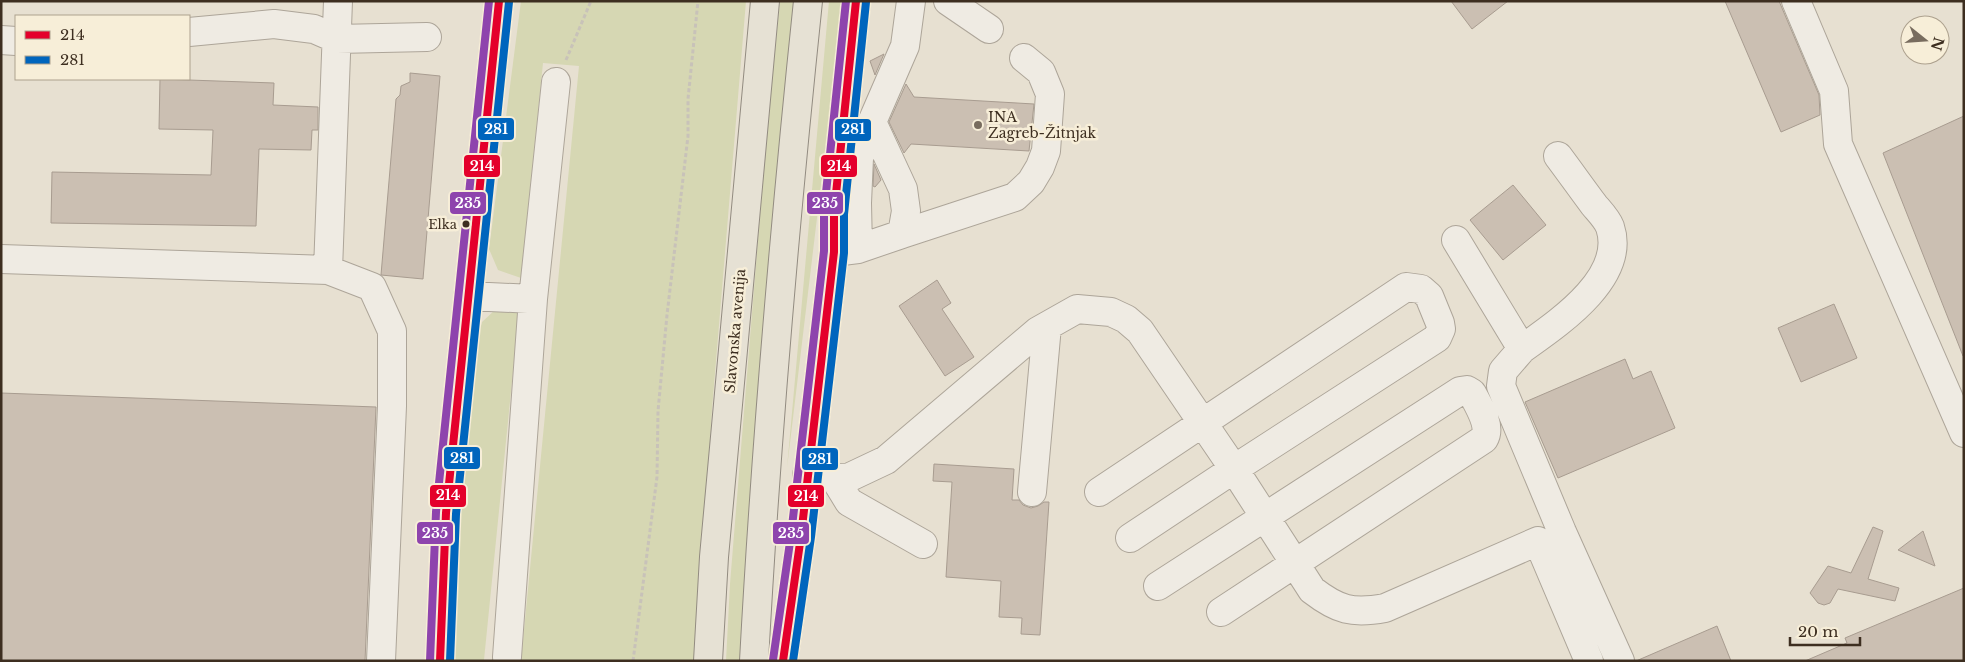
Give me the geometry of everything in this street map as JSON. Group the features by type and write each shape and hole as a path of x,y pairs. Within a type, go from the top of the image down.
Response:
{"main road":[{"name":"Slavonska avenija","path":"708,661 714,557 765,1"},
{"path":"754,661 774,370 808,1"},
{"path":"783,661 801,536 807,475 846,251 834,213 856,1"}],"street":[{"path":"328,270 338,1"},
{"path":"911,1 905,46 872,122 859,158 857,203 846,251 1015,197 1030,182 1040,167 1046,151 1050,94 1041,72 1024,58"},
{"path":"948,1 989,29"},
{"path":"1796,1 1834,91 1838,144 1964,433"},
{"path":"440,661 446,513 495,9"},
{"path":"190,32 274,24 314,29 338,39 427,37"},
{"path":"1,40 15,41"},
{"path":"507,657 533,299 556,82"},
{"path":"872,122 903,189 906,211 902,234"},
{"path":"1558,156 1609,225 1612,242 1607,267 1587,297 1562,321 1522,349 1503,371 1501,386 1562,532 1620,661"},
{"path":"1456,240 1522,349"},
{"path":"1,259 328,270 372,287 392,331 392,406 381,661"},
{"path":"1099,492 1406,287 1421,289 1429,296 1440,323 1437,338 1130,538"},
{"path":"468,296 533,299"},
{"path":"807,475 836,479 850,477 886,460 1038,331 1077,309 1111,312 1126,319 1140,331 1234,469 1312,590 1328,602 1363,612 1385,608 1538,541 1589,661"},
{"path":"1032,492 1047,326"},
{"path":"1158,586 1460,391 1468,390 1472,392 1487,428 1487,434 1484,439 1220,612"},
{"path":"836,479 850,502 923,544"}],"path":[{"path":"556,82 591,1"},
{"path":"633,661 657,477 658,411 688,136 688,99 698,1"}],"green space":[{"path":"521,1 746,1 712,409 698,661 521,661 579,66 543,63 521,278 498,270 489,249"},
{"path":"780,1 795,1 786,83 765,331 743,661 726,661 730,584 767,129"},
{"path":"829,1 843,1 787,468"},
{"path":"495,310 519,312 484,660 493,661 450,661 468,379 482,322"}],"building":[{"path":"1451,1 1508,1 1472,29"},
{"path":"1725,1 1779,1 1819,95 1820,115 1781,132"},
{"path":"884,54 875,75 870,61"},
{"path":"410,73 440,76 423,279 381,275 396,99 400,95 401,86 410,82"},
{"path":"160,80 274,83 273,105 318,107 318,130 312,130 311,150 259,149 256,226 51,223 52,172 211,175 213,130 159,129"},
{"name":"INA Zagreb-Žitnjak","path":"906,84 914,97 1034,104 1029,151 911,144 904,153 889,122"},
{"path":"1964,116 1964,355 1963,356 1883,153"},
{"path":"874,164 881,180 875,187 873,186"},
{"path":"1513,185 1546,225 1503,260 1470,220"},
{"path":"937,280 951,303 942,309 974,357 945,376 899,306"},
{"path":"1834,304 1857,358 1801,382 1778,328"},
{"path":"1625,359 1633,379 1651,371 1675,428 1558,478 1525,402"},
{"path":"1,393 376,407 365,661 1,661"},
{"path":"934,464 1014,469 1012,500 1019,500 1023,505 1031,508 1044,502 1049,502 1040,635 1021,634 1022,618 999,617 1001,581 946,577 952,482 933,481"},
{"path":"1873,527 1883,531 1868,579 1899,588 1895,601 1838,589 1830,603 1824,605 1818,603 1810,593 1828,566 1851,573"},
{"path":"1923,531 1935,566 1898,550"},
{"path":"1964,588 1964,661 1805,661 1847,643 1845,638"},
{"path":"1717,626 1731,661 1636,661"}],"transit line":[{"name":"235","path":"430,661 436,512 489,1"},
{"name":"214","path":"440,661 446,513 499,1"},
{"name":"235","path":"773,660 791,535 824,251 824,212 846,1"},
{"name":"214","path":"783,661 801,536 834,252 834,213 856,1"},
{"name":"281","path":"450,661 456,514 509,2"},
{"name":"281","path":"793,661 811,537 844,253 844,214 866,2"}],"place":[{"name":"INA Zagreb-Žitnjak","path":"978,125"},
{"name":"Elka","path":"466,224"}]}
